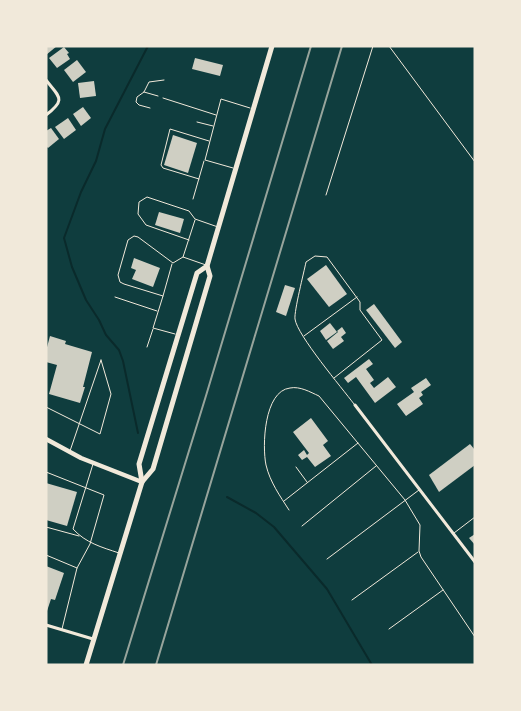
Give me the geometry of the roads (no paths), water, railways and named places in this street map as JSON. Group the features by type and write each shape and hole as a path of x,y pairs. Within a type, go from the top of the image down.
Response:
{"main road":[{"path":"86,665 142,482 153,469 210,276 207,266 272,46"},
{"path":"142,482 139,464 197,273 207,266"},
{"path":"46,438 94,463 142,482"}],"street":[{"path":"46,80 59,97 57,106 46,114"},
{"path":"354,405 475,562"},
{"path":"46,625 94,640"}],"lane":[{"path":"326,195 373,46"},
{"path":"389,46 475,162"},
{"path":"150,108 136,102 137,97 144,92 148,82 164,80"},
{"path":"144,92 158,96"},
{"path":"163,98 216,116"},
{"path":"193,199 221,99 253,109"},
{"path":"197,122 214,126"},
{"path":"199,179 163,168 161,164 170,129 210,142"},
{"path":"205,160 236,169"},
{"path":"188,240 146,225 138,214 139,202 147,197 189,211 195,220 218,227"},
{"path":"147,347 173,263 183,257 195,220"},
{"path":"163,296 124,284 118,279 128,240 134,236 138,237 173,263"},
{"path":"334,378 382,340 360,310 360,302 357,297 326,257 315,256 306,262 294,318 304,337 334,378 354,405"},
{"path":"183,257 207,266"},
{"path":"115,297 158,311"},
{"path":"304,337 357,297"},
{"path":"153,328 178,335"},
{"path":"46,407 80,424 100,434 111,394 101,360 80,424 70,452"},
{"path":"289,510 273,483 266,465 265,427 274,397 288,388 301,388 319,396 405,500 420,525 419,551 475,637"},
{"path":"283,501 358,443"},
{"path":"94,463 73,529 90,544 120,553"},
{"path":"302,526 377,465"},
{"path":"296,467 308,482"},
{"path":"46,472 104,495 90,544 77,568 62,629"},
{"path":"327,559 420,490"},
{"path":"453,534 475,517"},
{"path":"46,527 80,536"},
{"path":"352,600 419,551"},
{"path":"46,555 77,568"},
{"path":"389,629 443,590"}],"waterway":[{"path":"138,433 119,350 106,335 86,300 72,267 64,238 81,192 96,161 105,129 148,46"},
{"path":"227,497 256,513 274,527 327,589 372,665"}],"railway":[{"path":"123,665 311,46"},
{"path":"156,665 342,46"}]}
